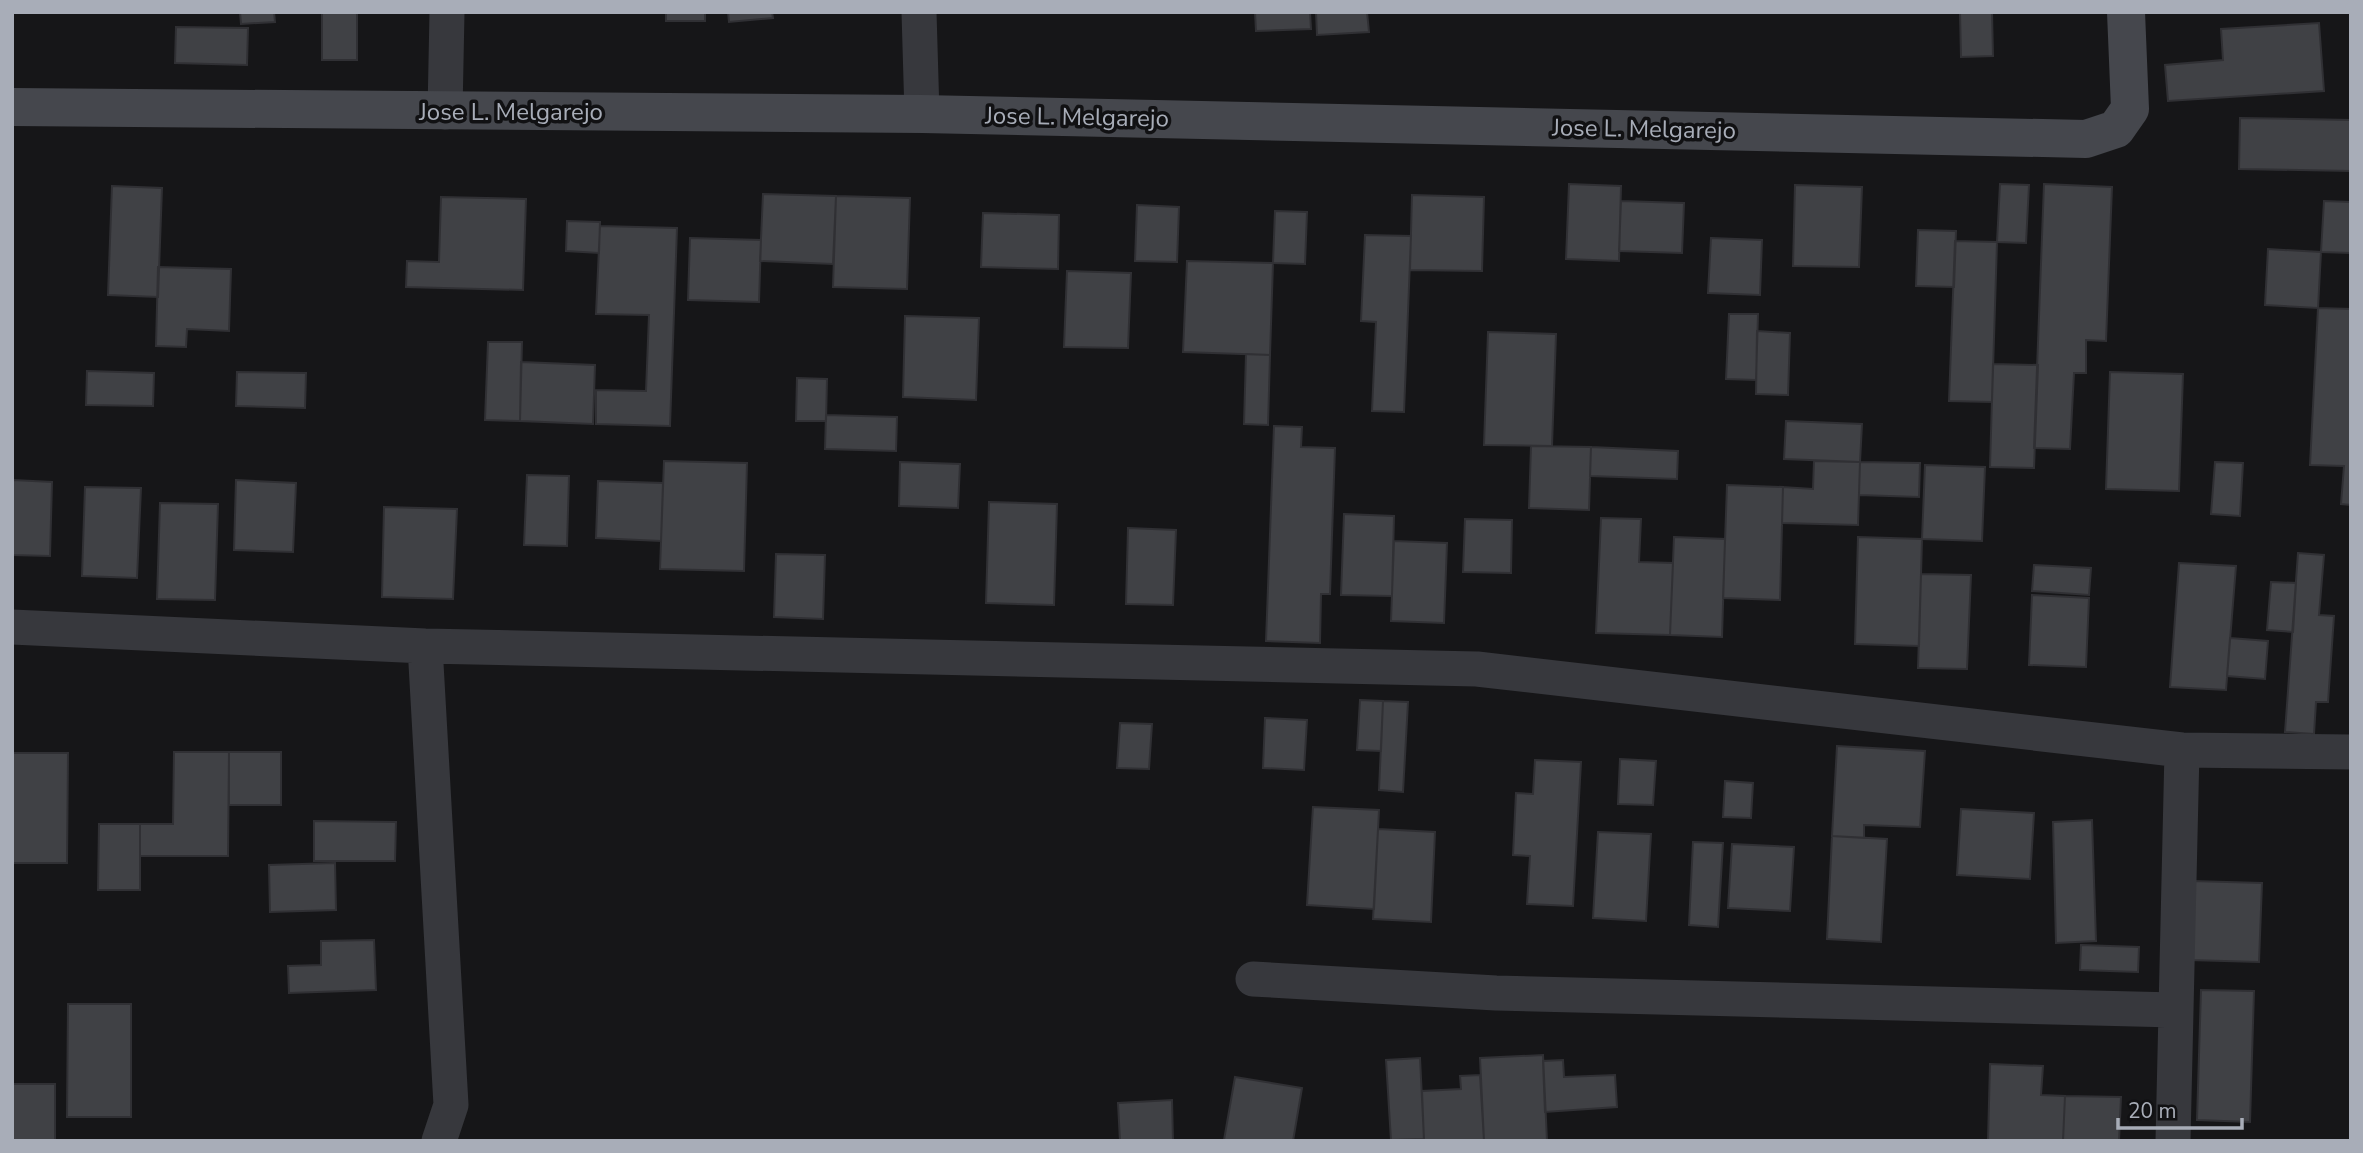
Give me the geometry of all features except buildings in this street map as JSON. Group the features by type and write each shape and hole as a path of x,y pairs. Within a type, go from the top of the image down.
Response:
{"street":[{"path":"445,112 447,12"},
{"path":"919,12 922,114"},
{"name":"Jose L. Melgarejo","path":"12,107 922,114 2086,139 2116,129 2130,108 2126,12"},
{"path":"12,627 425,646 1477,669 2182,750 2351,752"},
{"path":"425,646 451,1105 439,1141"},
{"path":"2173,1141 2182,750"},
{"path":"1253,979 1496,993 2176,1010"}]}
